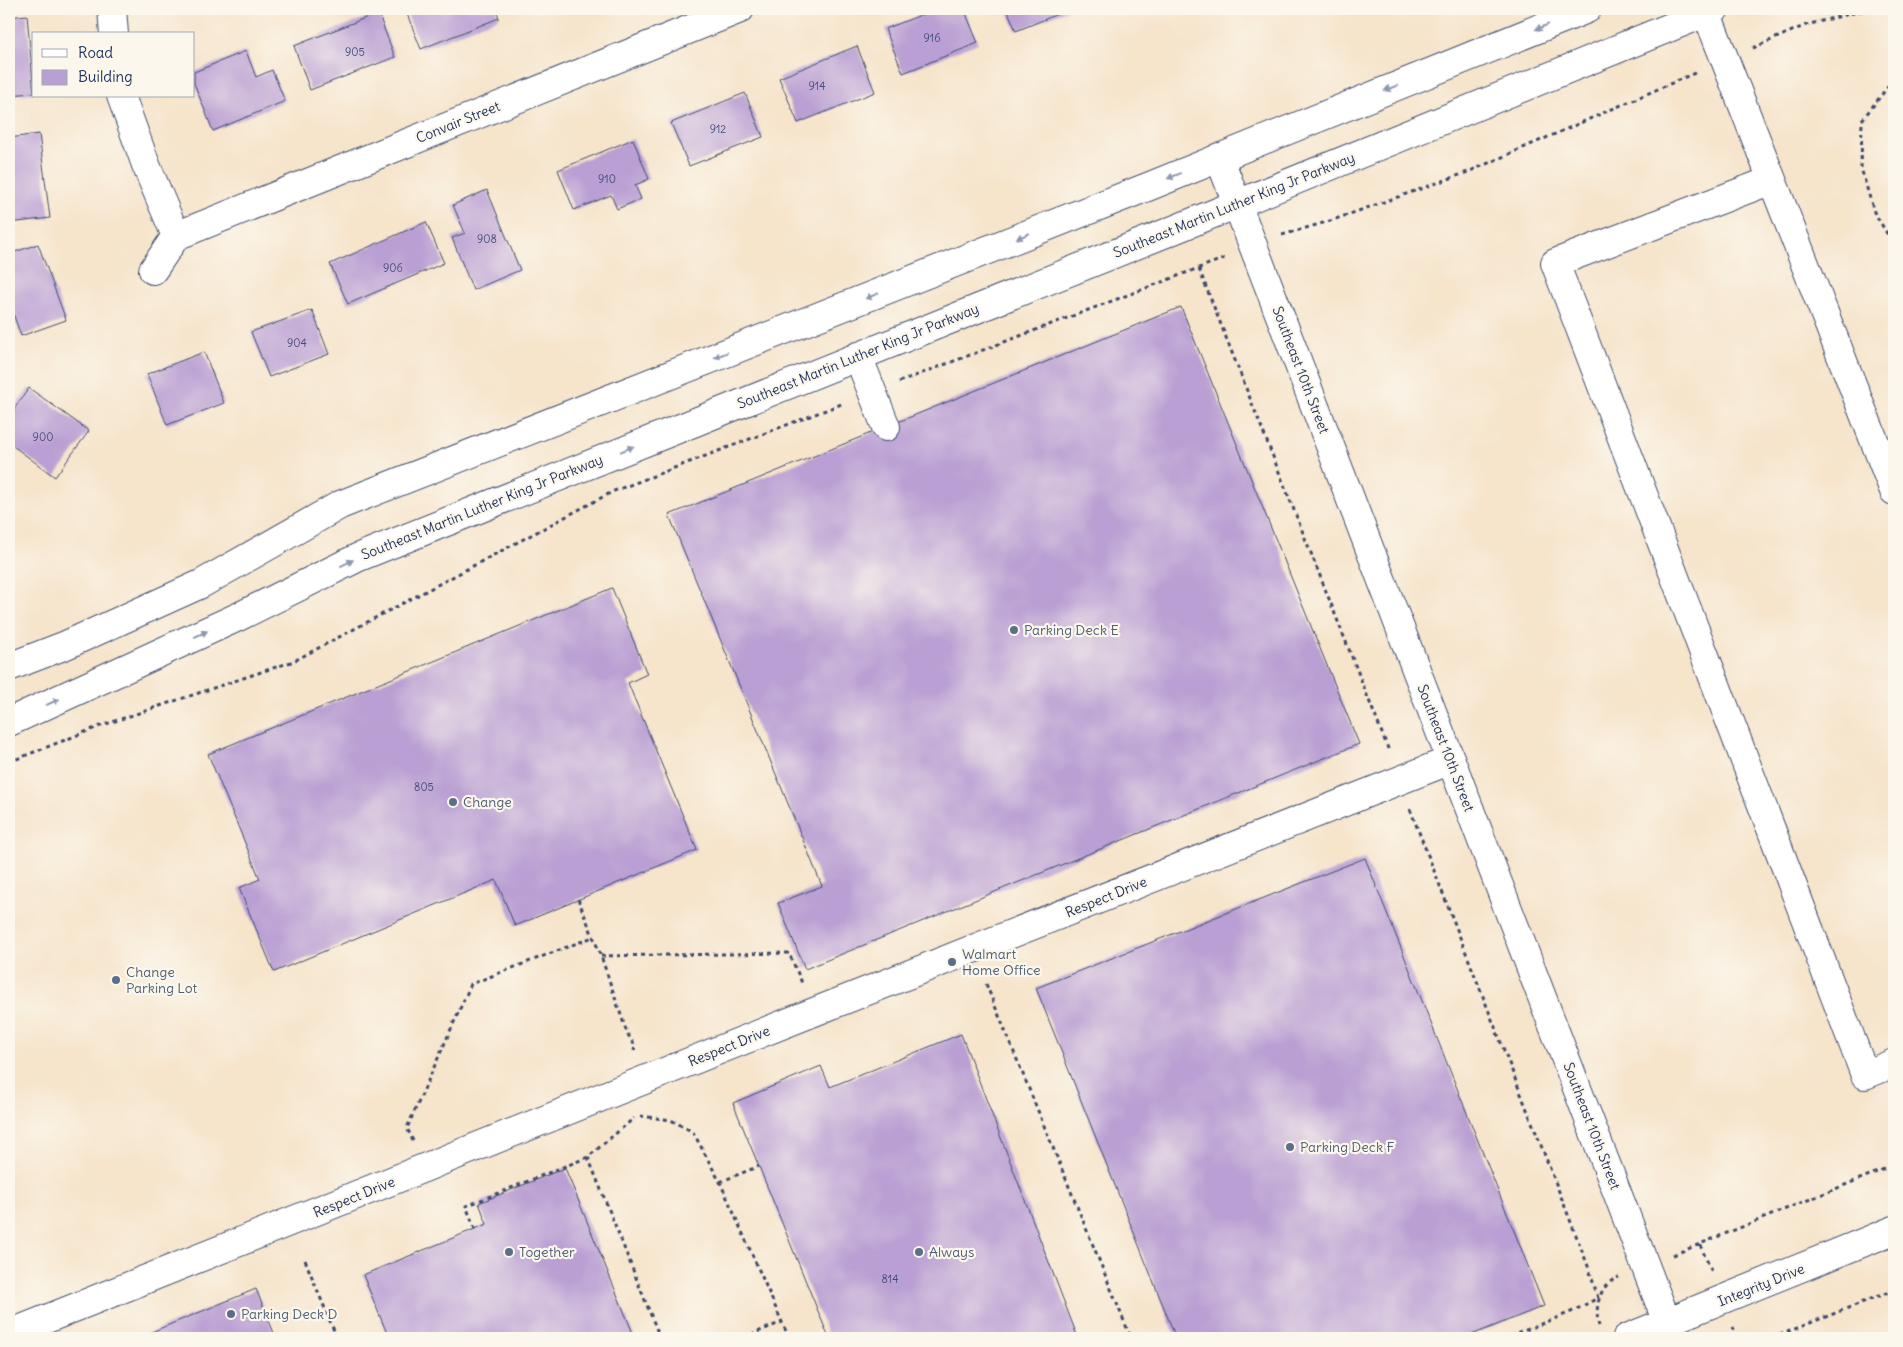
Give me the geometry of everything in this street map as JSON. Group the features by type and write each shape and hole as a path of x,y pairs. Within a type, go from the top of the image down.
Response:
{"street":[{"path":"112,9 114,32"},
{"name":"Convair Street","path":"176,236 699,16 740,9"},
{"path":"9,667 66,645 201,584 340,506 1587,9"},
{"path":"1709,10 1724,60 1894,491"},
{"name":"Southeast Martin Luther King Jr Parkway","path":"9,722 222,624 359,557 1237,204 1709,10"},
{"path":"122,98 146,165 176,236 153,270"},
{"name":"Southeast 10th Street","path":"1219,157 1670,1330"},
{"path":"1772,180 1555,263 1865,1075 1894,1064"},
{"path":"858,356 886,427"},
{"name":"Respect Drive","path":"25,1333 814,1012 1451,760"},
{"name":"Integrity Drive","path":"1627,1338 1670,1330 1740,1293 1894,1230"}],"path":[{"path":"1291,231 1333,220 1468,172 1806,25 1869,9"},
{"path":"1894,79 1862,120 1861,168 1874,212 1894,245"},
{"path":"9,762 103,725 294,661 614,491 1218,261"},
{"path":"1199,269 1388,748"},
{"path":"1412,816 1588,1266 1598,1298 1598,1323"},
{"path":"578,900 601,956 627,1033 635,1046 625,1088"},
{"path":"407,1128 471,984 593,937"},
{"path":"601,956 788,953 814,1012"},
{"path":"986,984 1131,1338"},
{"path":"476,1229 466,1206 588,1157 637,1116 671,1120 693,1132 720,1182 789,1338"},
{"path":"588,1157 660,1338"},
{"path":"1673,1255 1894,1165"},
{"path":"720,1182 759,1166"},
{"path":"1700,1245 1708,1262"},
{"path":"305,1260 337,1338"},
{"path":"1506,1338 1571,1312 1598,1298 1612,1279"},
{"path":"1772,1338 1894,1290"},
{"path":"743,1338 782,1322"},
{"path":"1734,1328 1737,1338"}],"building":[{"path":"405,9 496,9 499,18 421,49"},
{"path":"936,9 964,9 978,43 903,73 885,29"},
{"path":"1007,9 1070,9 1016,31"},
{"path":"378,13 395,57 310,90 294,46"},
{"path":"27,15 32,93 9,95 9,17"},
{"path":"857,46 875,92 798,123 779,78"},
{"path":"246,51 256,77 272,70 285,101 213,131 195,86 195,72"},
{"path":"745,93 763,137 689,166 671,123"},
{"path":"39,134 50,218 9,223 9,138"},
{"path":"633,139 649,179 635,185 641,199 617,209 611,195 574,210 558,170"},
{"path":"487,190 520,270 473,290 452,238 465,233 453,205"},
{"path":"426,222 444,263 348,304 330,264"},
{"path":"38,244 66,320 21,336 9,302 9,254"},
{"name":"Parking Deck E","path":"1181,307 1359,744 805,969 778,903 822,886 669,515"},
{"path":"312,310 329,354 269,377 251,332"},
{"path":"204,352 224,403 167,425 147,374"},
{"path":"29,388 89,431 55,477 9,443 9,416"},
{"name":"Change","path":"612,588 647,674 628,683 697,850 515,926 496,880 274,972 239,888 260,879 208,754"},
{"name":"Parking Deck F","path":"1365,858 1544,1306 1464,1338 1176,1338 1036,988"},
{"name":"Always","path":"961,1034 1078,1338 829,1338 733,1103 821,1066 830,1087"},
{"name":"Together","path":"565,1168 635,1338 389,1338 363,1275 487,1224 479,1203"},
{"name":"Parking Deck D","path":"256,1289 276,1338 137,1338"}],"place":[{"name":"Parking Deck E","path":"1014,630"},
{"name":"Change","path":"453,802"},
{"name":"Walmart Home Office","path":"952,962"},
{"name":"Change Parking Lot","path":"116,980"},
{"name":"Parking Deck F","path":"1290,1147"},
{"name":"Together","path":"509,1252"},
{"name":"Always","path":"919,1252"},
{"name":"Parking Deck D","path":"231,1314"}]}
